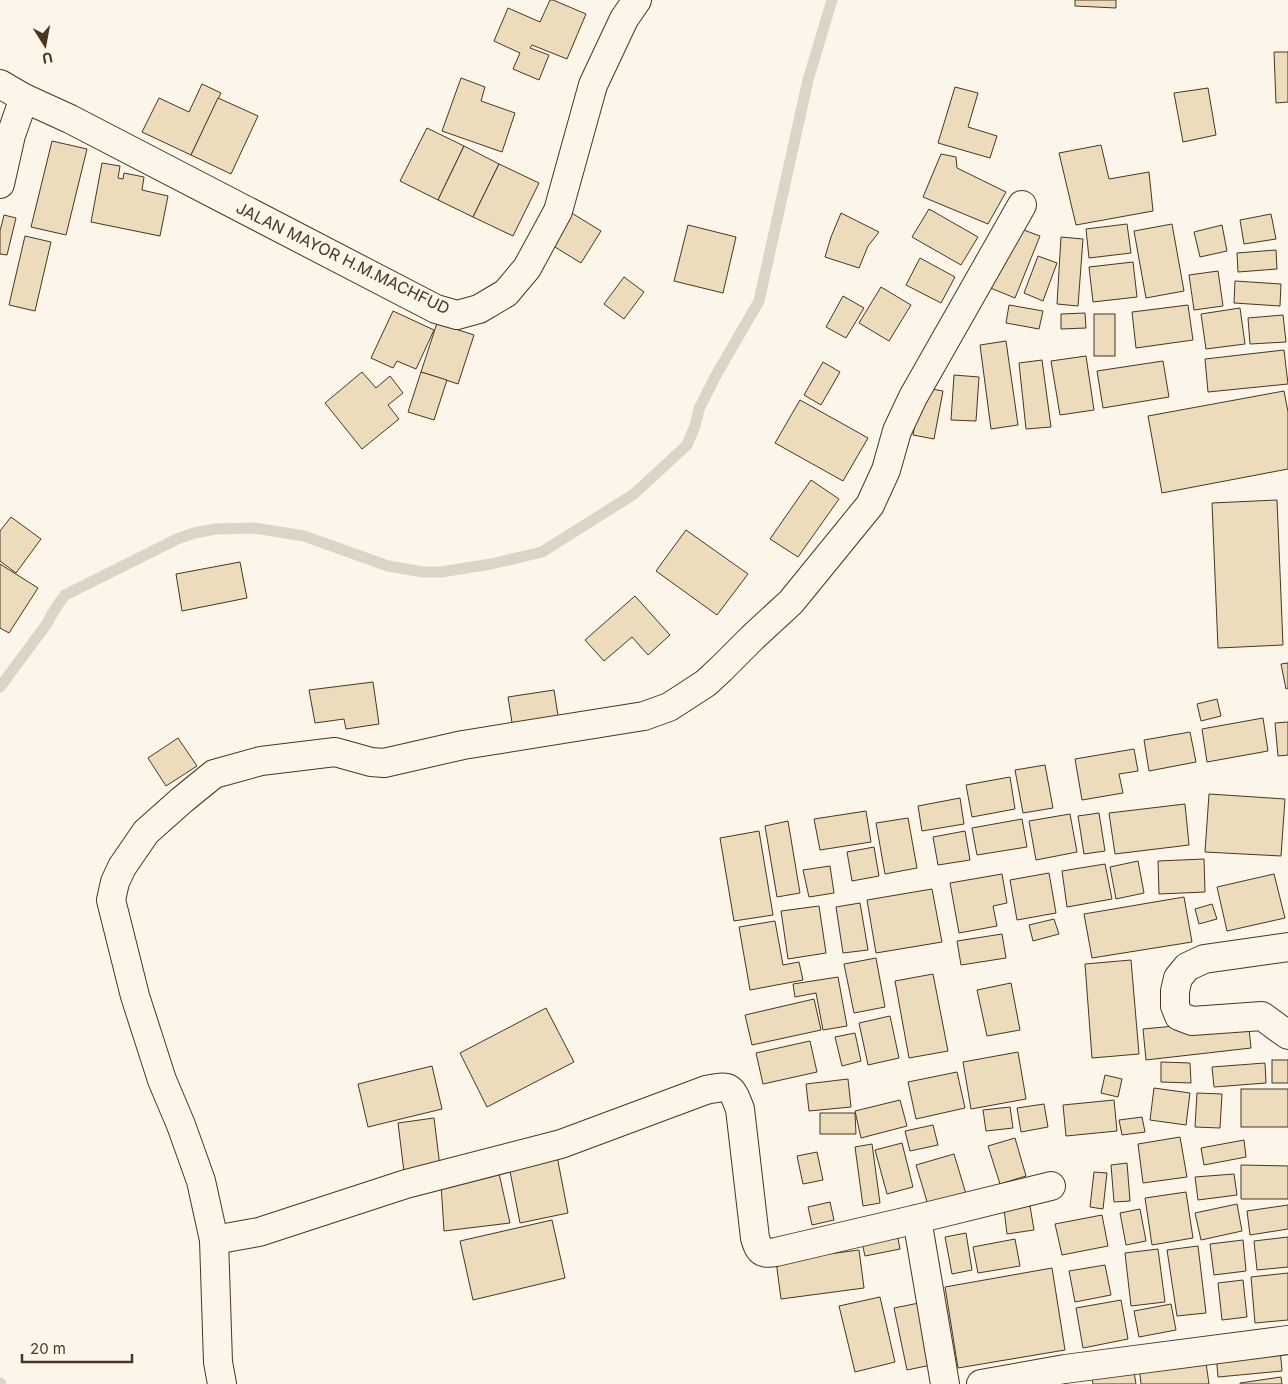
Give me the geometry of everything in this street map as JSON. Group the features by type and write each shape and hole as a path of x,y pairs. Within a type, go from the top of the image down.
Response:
{"street":[{"name":"JALAN MAYOR H.M.MACHFUD","path":"0,84 436,308 457,314 479,309 506,293 527,268 558,211 593,85 624,19 637,0"},
{"path":"0,184 11,135 24,98"},
{"path":"222,1384 218,1362 214,1240 202,1181 162,1080 135,996 112,900 115,882 122,867 146,832 214,774 223,771 261,761 335,752 371,762 384,763 463,746 644,716 669,707 706,683 791,602 870,505 886,470 897,431 913,397 1022,205"},
{"path":"1288,947 1204,959 1187,967 1178,978 1175,991 1175,1006 1180,1016 1192,1021 1262,1016 1288,1035"},
{"path":"214,1240 259,1232 406,1184 561,1144 698,1093 724,1087 731,1090 740,1109 755,1238 762,1252 767,1254 1051,1186"},
{"path":"917,1219 945,1384"},
{"path":"981,1384 1065,1369 1288,1340"}],"building":[{"path":"550,0 586,14 567,59 532,45 530,48 549,55 539,80 513,69 520,53 494,41 508,8 540,22"},
{"path":"1075,0 1116,0 1116,8 1075,6"},
{"path":"1274,52 1288,52 1288,102 1276,103"},
{"path":"461,78 485,87 481,101 515,113 502,152 442,131"},
{"path":"202,84 221,93 191,155 142,132 159,98 189,112"},
{"path":"955,87 978,93 968,127 997,136 990,158 938,143"},
{"path":"1208,88 1216,135 1183,142 1174,93"},
{"path":"218,98 258,116 231,174 191,155"},
{"path":"427,128 464,146 438,200 400,181"},
{"path":"52,141 87,149 66,235 31,227"},
{"path":"1101,145 1109,179 1149,172 1153,211 1076,225 1059,153"},
{"path":"464,146 499,164 473,217 438,200"},
{"path":"941,154 956,157 957,168 1006,192 988,224 923,197"},
{"path":"102,163 120,166 118,178 123,179 124,173 144,177 142,190 168,196 160,236 91,222"},
{"path":"499,164 539,183 513,236 473,217"},
{"path":"929,209 978,237 961,265 912,237"},
{"path":"570,212 601,231 581,263 550,244"},
{"path":"841,213 879,232 868,246 859,268 825,257"},
{"path":"1271,214 1276,239 1244,244 1240,220"},
{"path":"4,215 16,218 7,255 0,254 0,231"},
{"path":"1127,224 1131,253 1089,258 1086,229"},
{"path":"1172,224 1184,291 1146,298 1134,231"},
{"path":"688,225 736,237 723,293 674,281"},
{"path":"1222,225 1227,251 1200,257 1194,232"},
{"path":"1013,226 1040,236 1015,298 988,287"},
{"path":"25,236 51,242 35,311 9,305"},
{"path":"1061,237 1083,239 1078,306 1057,304"},
{"path":"1276,250 1277,269 1238,272 1237,253"},
{"path":"1038,256 1057,263 1043,301 1024,293"},
{"path":"920,258 955,277 941,303 906,285"},
{"path":"1133,262 1137,297 1093,302 1089,267"},
{"path":"1218,271 1223,306 1194,310 1189,275"},
{"path":"624,277 644,292 624,319 604,304"},
{"path":"1235,281 1281,284 1280,306 1234,303"},
{"path":"881,287 911,305 889,341 859,323"},
{"path":"843,296 864,308 846,338 826,327"},
{"path":"1009,305 1043,311 1039,329 1006,323"},
{"path":"1188,305 1193,340 1136,348 1132,312"},
{"path":"1240,308 1245,344 1206,349 1201,314"},
{"path":"393,311 434,330 416,369 397,361 393,368 371,358"},
{"path":"1085,313 1086,328 1061,329 1061,314"},
{"path":"1094,314 1115,314 1115,356 1094,356"},
{"path":"1283,315 1286,342 1250,344 1248,318"},
{"path":"437,323 474,335 458,384 421,372"},
{"path":"1006,341 1018,425 991,429 980,345"},
{"path":"1284,350 1288,384 1208,392 1205,359"},
{"path":"1086,356 1094,410 1060,415 1051,361"},
{"path":"1042,360 1051,427 1026,429 1019,363"},
{"path":"1163,361 1169,397 1103,408 1097,371"},
{"path":"823,362 840,372 821,405 804,395"},
{"path":"362,372 376,388 390,376 403,393 388,405 399,419 362,449 325,403"},
{"path":"421,372 447,380 434,420 408,412"},
{"path":"954,375 979,377 976,421 951,420"},
{"path":"921,387 943,391 934,439 913,435"},
{"path":"1284,391 1288,412 1288,469 1162,493 1148,416"},
{"path":"800,400 868,438 843,481 775,443"},
{"path":"811,480 839,499 798,557 770,539"},
{"path":"1277,500 1283,645 1218,648 1212,503"},
{"path":"11,517 41,539 16,573 0,561 0,531"},
{"path":"686,530 748,574 717,615 656,571"},
{"path":"240,562 247,598 182,611 176,574"},
{"path":"0,564 38,588 9,633 0,628"},
{"path":"635,596 670,635 648,655 632,637 604,661 585,640"},
{"path":"1288,663 1288,688 1286,689 1281,664"},
{"path":"373,682 379,724 346,729 344,719 315,723 309,690"},
{"path":"554,690 559,722 513,729 508,697"},
{"path":"1217,699 1221,716 1201,721 1197,704"},
{"path":"1263,718 1268,751 1207,762 1202,729"},
{"path":"1288,722 1288,755 1278,756 1275,723"},
{"path":"1190,732 1196,762 1149,771 1144,740"},
{"path":"178,738 197,766 166,786 148,758"},
{"path":"1134,749 1138,771 1119,774 1123,793 1082,800 1075,759"},
{"path":"1045,765 1053,808 1023,813 1015,770"},
{"path":"1010,777 1015,809 972,817 966,785"},
{"path":"1209,794 1285,799 1281,856 1205,852"},
{"path":"960,798 964,824 922,831 918,806"},
{"path":"1185,804 1189,845 1115,854 1109,813"},
{"path":"866,811 871,842 820,850 814,819"},
{"path":"1099,813 1105,851 1084,854 1078,816"},
{"path":"1070,814 1077,852 1036,860 1029,821"},
{"path":"908,818 917,868 885,874 876,823"},
{"path":"1022,819 1027,847 977,855 972,828"},
{"path":"788,821 800,893 777,897 765,826"},
{"path":"759,831 773,915 734,921 720,838"},
{"path":"965,831 970,860 938,865 933,837"},
{"path":"874,847 879,876 852,881 847,852"},
{"path":"1204,859 1205,892 1159,894 1158,861"},
{"path":"1138,861 1144,893 1116,899 1110,867"},
{"path":"1105,864 1112,899 1067,907 1062,871"},
{"path":"830,866 834,893 809,897 803,870"},
{"path":"1049,873 1056,913 1017,920 1010,880"},
{"path":"1002,874 1007,903 993,906 997,926 959,933 950,883"},
{"path":"1274,874 1285,918 1227,931 1217,887"},
{"path":"932,889 942,942 876,953 867,900"},
{"path":"1184,897 1192,942 1092,958 1084,914"},
{"path":"860,903 868,950 843,953 836,907"},
{"path":"1212,904 1217,919 1199,924 1195,909"},
{"path":"819,906 826,953 788,959 781,911"},
{"path":"1054,919 1059,934 1033,941 1029,925"},
{"path":"775,921 783,965 799,962 803,980 750,990 739,927"},
{"path":"1002,934 1006,958 961,965 957,941"},
{"path":"876,958 885,1007 854,1013 844,964"},
{"path":"1131,960 1139,1054 1092,1058 1085,964"},
{"path":"933,974 948,1051 909,1058 895,981"},
{"path":"838,977 847,1026 823,1030 816,993 795,997 793,984"},
{"path":"1011,983 1020,1030 987,1036 977,990"},
{"path":"814,999 821,1030 752,1045 745,1015"},
{"path":"546,1008 574,1062 487,1107 460,1053"},
{"path":"890,1016 899,1058 868,1065 859,1023"},
{"path":"1248,1019 1251,1048 1146,1060 1143,1029"},
{"path":"855,1033 861,1061 842,1066 835,1037"},
{"path":"810,1041 817,1072 763,1084 756,1053"},
{"path":"1018,1052 1026,1099 971,1109 963,1062"},
{"path":"1272,1060 1288,1060 1288,1083 1272,1083"},
{"path":"1161,1062 1190,1063 1191,1083 1161,1082"},
{"path":"1265,1063 1266,1083 1214,1087 1212,1067"},
{"path":"432,1066 442,1109 368,1127 358,1084"},
{"path":"957,1072 965,1108 916,1119 908,1082"},
{"path":"1105,1075 1122,1079 1118,1097 1101,1093"},
{"path":"848,1079 851,1107 809,1111 806,1084"},
{"path":"1154,1088 1190,1093 1186,1125 1150,1120"},
{"path":"1241,1089 1288,1089 1288,1127 1241,1127"},
{"path":"1197,1093 1222,1094 1220,1128 1195,1127"},
{"path":"900,1100 907,1126 861,1138 855,1111"},
{"path":"1114,1100 1117,1131 1066,1136 1063,1105"},
{"path":"1044,1104 1048,1127 1021,1132 1017,1108"},
{"path":"1010,1107 1013,1128 986,1131 983,1110"},
{"path":"820,1113 855,1113 856,1134 820,1134"},
{"path":"1142,1117 1145,1132 1122,1135 1119,1120"},
{"path":"434,1118 441,1175 405,1180 398,1123"},
{"path":"933,1125 938,1145 910,1151 905,1131"},
{"path":"1180,1137 1187,1177 1143,1183 1138,1144"},
{"path":"1015,1138 1026,1176 1000,1184 988,1146"},
{"path":"1244,1140 1246,1157 1204,1165 1201,1148"},
{"path":"902,1143 913,1187 887,1194 875,1150"},
{"path":"872,1144 880,1203 863,1206 855,1147"},
{"path":"556,1151 568,1213 520,1223 508,1161"},
{"path":"817,1152 823,1180 803,1184 797,1156"},
{"path":"954,1154 966,1194 928,1205 916,1165"},
{"path":"1127,1163 1130,1201 1114,1202 1111,1165"},
{"path":"1241,1165 1288,1166 1288,1199 1241,1199"},
{"path":"498,1169 510,1223 444,1231 441,1184"},
{"path":"1094,1172 1107,1173 1103,1209 1090,1207"},
{"path":"1234,1174 1237,1195 1198,1200 1195,1177"},
{"path":"1186,1192 1193,1238 1152,1245 1145,1198"},
{"path":"830,1202 834,1220 812,1225 808,1207"},
{"path":"1237,1204 1242,1231 1201,1240 1195,1213"},
{"path":"1288,1205 1288,1229 1250,1235 1247,1211"},
{"path":"1030,1206 1034,1230 1007,1234 1004,1209"},
{"path":"1140,1209 1146,1241 1126,1245 1120,1213"},
{"path":"1102,1215 1108,1246 1062,1255 1055,1224"},
{"path":"552,1220 565,1278 473,1300 460,1241"},
{"path":"896,1228 900,1249 865,1256 860,1234"},
{"path":"966,1233 972,1270 952,1274 945,1237"},
{"path":"1288,1237 1288,1267 1257,1270 1254,1241"},
{"path":"1015,1239 1020,1266 978,1273 973,1247"},
{"path":"1243,1240 1246,1271 1214,1275 1210,1244"},
{"path":"1198,1246 1206,1313 1177,1316 1167,1250"},
{"path":"1158,1249 1165,1302 1131,1306 1125,1253"},
{"path":"859,1250 864,1288 781,1299 776,1261"},
{"path":"1105,1265 1111,1295 1075,1302 1069,1271"},
{"path":"1052,1268 1065,1350 958,1368 945,1287"},
{"path":"1288,1273 1288,1320 1255,1323 1251,1277"},
{"path":"1243,1280 1247,1317 1222,1320 1218,1283"},
{"path":"880,1297 895,1362 855,1372 839,1306"},
{"path":"1121,1300 1128,1339 1083,1348 1076,1308"},
{"path":"924,1302 936,1364 907,1370 894,1308"},
{"path":"1171,1304 1176,1330 1139,1337 1134,1311"},
{"path":"1280,1348 1282,1371 1218,1377 1216,1354"},
{"path":"1205,1356 1209,1384 1141,1384 1139,1365"},
{"path":"1133,1366 1136,1384 1093,1384 1091,1373"},
{"path":"1281,1377 1282,1384 1240,1384 1240,1383"}],"waterway":[{"path":"0,687 46,625 65,595 177,539 194,533 216,529 254,528 304,536 388,566 423,572 441,572 491,564 542,552 634,494 687,445 695,426 699,409 715,377 759,301 808,80 832,0"}]}
